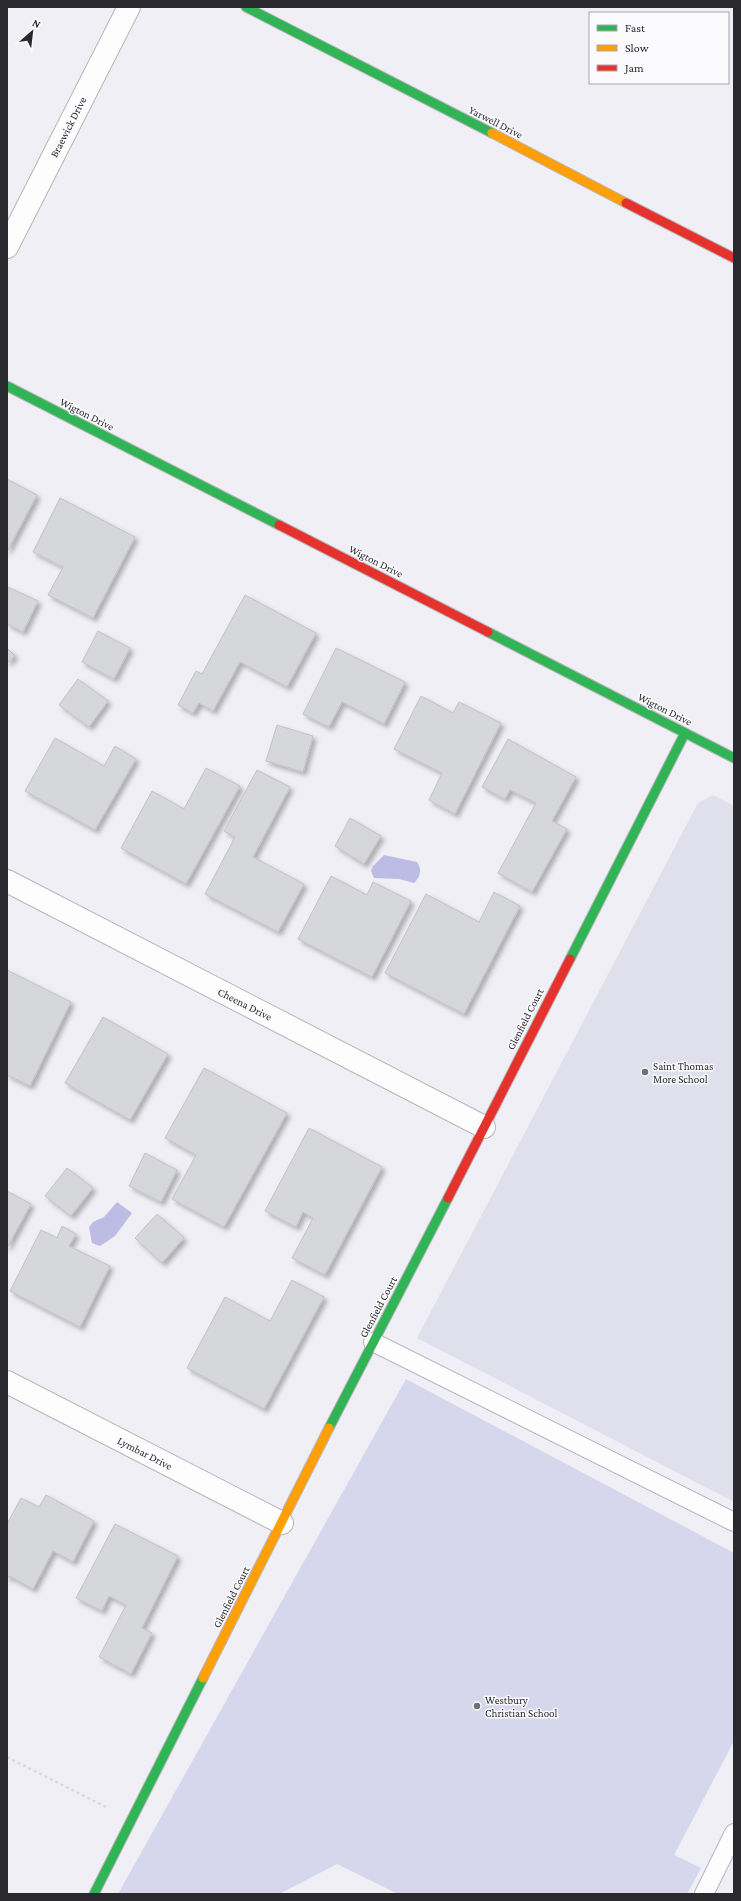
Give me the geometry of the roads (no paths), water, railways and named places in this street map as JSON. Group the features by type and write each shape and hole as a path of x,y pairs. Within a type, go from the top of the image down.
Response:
{"street":[{"name":"Braewick Drive","path":"7,248 129,7"},
{"name":"Yarwell Drive","path":"246,7 734,258"},
{"name":"Wigton Drive","path":"7,386 734,758"},
{"name":"Glenfield Court","path":"94,1894 373,1342 409,1275 685,733"},
{"name":"Cheena Drive","path":"7,881 484,1127"},
{"name":"Lymbar Drive","path":"7,1382 282,1523"}],"lane":[{"path":"373,1342 734,1522"},
{"path":"704,1894 734,1833"}],"water":[{"path":"384,855 417,862 420,867 418,878 414,883 399,879 374,878 371,871 373,866"},
{"path":"117,1202 132,1213 115,1236 100,1246 92,1243 89,1227 93,1222 104,1217"}],"place":[{"name":"Saint Thomas More School","path":"645,1072"},
{"name":"Westbury Christian School","path":"477,1706"}]}
